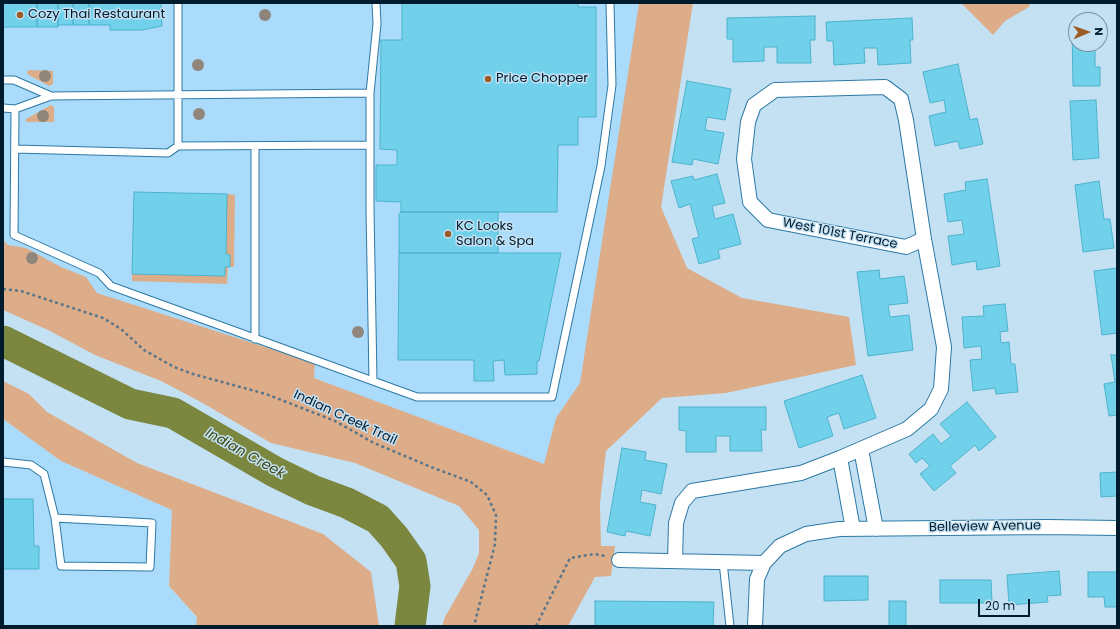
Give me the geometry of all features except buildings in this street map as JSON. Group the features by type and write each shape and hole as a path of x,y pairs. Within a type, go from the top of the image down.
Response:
{"street":[{"name":"West 101st Terrace","path":"675,561 676,524 682,503 692,491 801,473 840,458 907,428 931,409 940,389 944,347 924,239 906,120 901,99 884,87 775,90 754,106 748,122 744,159 750,202 768,220 906,247 924,239"},
{"path":"861,449 876,529"},
{"path":"755,626 757,579 764,563 780,546 806,534 839,529 853,529 840,458"},
{"name":"Belleview Avenue","path":"853,529 1048,527 1117,528"},
{"path":"619,560 764,563"}],"lane":[{"path":"178,3 178,146"},
{"path":"373,381 370,93 376,24 376,3"},
{"path":"15,109 14,235 99,273 110,286 417,397 552,398 602,158 612,85 610,3"},
{"path":"3,80 14,80 51,96"},
{"path":"3,108 15,109 51,96 370,93"},
{"path":"15,149 168,153 178,146 370,145"},
{"path":"255,146 255,339"},
{"path":"3,462 31,465 44,474 55,518 61,566 150,567 152,523 55,518"},
{"path":"724,562 730,626"}],"path":[{"name":"Indian Creek Trail","path":"3,288 21,291 103,318 121,329 144,350 174,367 193,374 266,394 335,421 374,443 471,482 487,495 496,514 495,544 474,626"},
{"path":"536,626 570,558 595,554 619,560"}],"shaded area":[{"path":"3,3 654,3 570,482 544,465 3,263"},
{"path":"639,3 693,3 661,207 687,268 742,298 849,317 856,365 726,393 662,398 606,451 600,503 601,546 615,546 611,576 595,577 568,626 442,626 445,617 473,568 479,553 479,530 459,506 355,463 271,443 201,402 161,381 95,355 48,330 3,310 3,240 8,245 26,248 61,267 86,277 97,293 315,363 314,378 544,464 556,418 580,383"},
{"path":"961,3 1030,3 1029,7 1005,21 993,35"},
{"path":"28,70 53,71 53,84 49,86 27,74"},
{"path":"51,105 54,107 54,122 26,122 26,119"},
{"path":"227,194 235,195 234,267 230,267 230,255 226,254"},
{"path":"225,267 228,267 227,284 132,281 132,274 225,276"},
{"path":"3,381 29,394 47,412 137,463 323,534 371,572 379,626 196,626 197,617 169,586 172,510 61,461 3,419"},
{"path":"3,419 61,461 172,510 169,586 197,618 196,626 3,626"}],"waterway":[{"name":"Indian Creek","path":"3,341 130,404 173,413 275,472 312,490 347,503 378,519 394,537 411,561 415,586 410,626"}],"place":[{"name":"Cozy Thai Restaurant","path":"20,15"},
{"name":"Price Chopper","path":"488,79"},
{"name":"KC Looks Salon & Spa","path":"448,234"}]}
